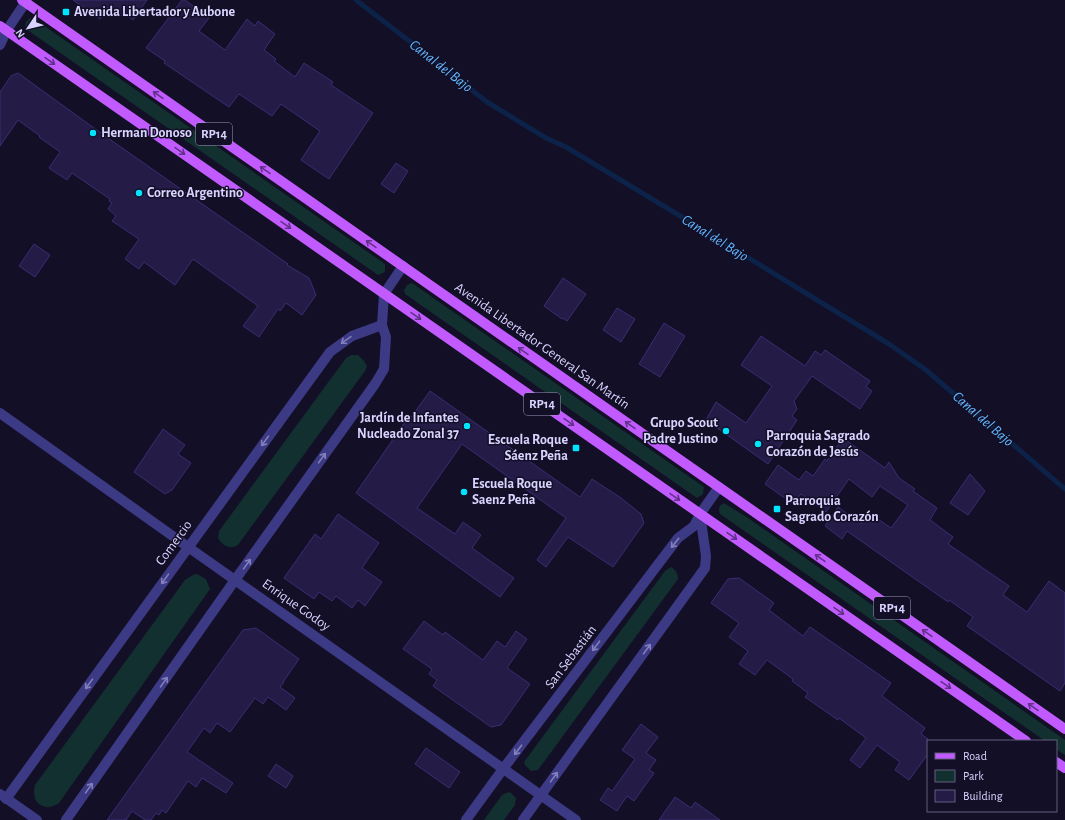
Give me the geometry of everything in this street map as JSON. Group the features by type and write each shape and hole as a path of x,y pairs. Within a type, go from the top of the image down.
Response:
{"main road":[{"name":"Avenida Libertador General San Martín","path":"25,1 1065,730"},
{"name":"RP14","path":"3,28 1025,740"}],"street":[{"path":"0,45 3,28 25,1"},
{"path":"66,820 375,384 384,369 386,337 382,325 384,294 403,266"},
{"name":"Comercio","path":"3,797 330,352 352,336 382,325"},
{"name":"Enrique Godoy","path":"0,413 576,820"},
{"name":"San Sebastián","path":"466,820 503,768 678,538 694,526 700,514 719,487"},
{"path":"523,820 705,568 706,556 700,514"},
{"path":"3,797 37,820"}],"green space":[{"path":"31,18 385,264 385,272 378,275 26,29 26,22"},
{"path":"412,283 704,487 703,494 697,498 405,294 404,290 407,285"},
{"path":"351,355 358,355 364,361 367,366 365,371 238,545 229,547 224,545 218,538 219,531 346,358"},
{"path":"724,503 748,518 1065,740 1065,755 1057,750 1057,740 1044,740 720,514 719,507"},
{"path":"671,567 678,575 678,579 538,770 531,771 524,762 665,571"},
{"path":"197,574 206,579 210,589 59,803 48,807 40,804 36,801 34,791 35,785 185,580"},
{"path":"510,792 516,798 515,805 504,820 484,820 502,795"}],"building":[{"path":"73,0 147,0 133,20 125,14 121,16 108,7 100,19"},
{"path":"182,0 185,0 209,18 199,31 225,50 247,19 255,26 258,21 275,34 264,50 276,59 274,61 295,77 304,63 333,82 331,85 373,113 329,179 301,160 320,131 281,104 272,116 239,94 229,107 164,63 165,61 146,48"},
{"path":"18,73 288,264 287,265 309,278 316,295 302,315 286,303 280,311 278,309 259,337 243,326 258,306 193,259 175,285 144,262 139,269 125,259 139,239 112,221 116,216 108,209 112,203 109,201 110,199 72,173 67,180 49,168 60,152 18,120 0,146 0,92 11,76"},
{"path":"396,163 408,171 394,193 381,184"},
{"path":"34,244 50,255 35,277 19,266"},
{"path":"563,278 586,294 567,321 544,306"},
{"path":"617,308 635,319 621,342 603,330"},
{"path":"664,323 685,336 660,377 639,364"},
{"path":"761,336 805,366 815,351 821,355 825,350 870,381 866,387 872,391 860,409 812,376 794,401 797,409 792,416 797,420 768,464 706,420 716,402 746,423 772,386 741,365"},
{"path":"430,391 580,497 592,479 621,498 641,514 644,523 613,567 568,537 546,567 537,560 566,518 462,444 417,508 455,534 463,522 481,535 472,548 514,578 500,597 356,493 405,422 407,423"},
{"path":"163,429 185,445 178,454 191,463 172,490 165,494 134,472"},
{"path":"843,438 885,468 889,462 899,478 915,489 913,491 937,508 930,520 953,537 948,544 1009,586 1003,595 1027,612 1049,581 1065,593 1065,683 1060,691 967,626 973,617 949,600 948,602 847,531 842,539 825,526 838,507 861,524 869,513 891,528 908,505 880,486 872,497 849,479 826,512 801,494 793,504 765,484 778,465 799,480 806,471 813,476 825,459 827,461"},
{"path":"970,474 985,491 968,515 950,503"},
{"path":"338,514 379,543 362,568 382,582 365,606 358,600 352,608 336,596 332,601 319,592 314,599 284,578 315,534 321,539"},
{"path":"739,578 774,603 769,610 803,636 810,627 891,683 882,696 925,728 921,734 928,739 927,755 909,780 895,770 900,762 877,745 860,768 850,760 866,738 839,718 838,720 805,697 808,693 792,681 793,679 767,660 755,675 739,664 748,651 729,637 739,623 711,603 728,579"},
{"path":"424,621 443,635 445,632 483,660 497,641 505,647 516,631 527,639 507,668 530,684 501,725 491,727 433,686 437,680 429,674 432,669 403,649"},
{"path":"256,628 299,659 280,687 295,698 286,710 268,697 263,704 255,698 230,732 217,723 210,733 204,728 187,752 233,783 226,793 202,778 196,787 188,781 166,813 162,810 159,815 156,813 151,820 145,820 132,811 126,820 107,820 243,630"},
{"path":"641,724 658,737 646,753 656,760 649,770 654,773 634,801 627,796 617,811 600,800 608,788 612,791 635,759 622,750"},
{"path":"426,748 460,772 449,788 415,764"},
{"path":"276,764 293,776 286,788 268,776"},
{"path":"675,797 691,808 695,802 720,820 659,820"}],"waterway":[{"name":"Canal del Bajo","path":"356,0 487,102 546,138 566,147 889,344 926,370 1065,489"}],"place":[{"name":"Avenida Libertador y Aubone","path":"66,12"},
{"name":"Herman Donoso","path":"93,133"},
{"name":"Correo Argentino","path":"139,193"},
{"name":"Jardín de Infantes Nucleado Zonal 37","path":"467,426"},
{"name":"Grupo Scout Padre Justino","path":"726,431"},
{"name":"Parroquia Sagrado Corazón de Jesús","path":"758,444"},
{"name":"Escuela Roque Sáenz Peña","path":"576,448"},
{"name":"Escuela Roque Saenz Peña","path":"464,492"},
{"name":"Parroquia Sagrado Corazón","path":"777,509"}]}
